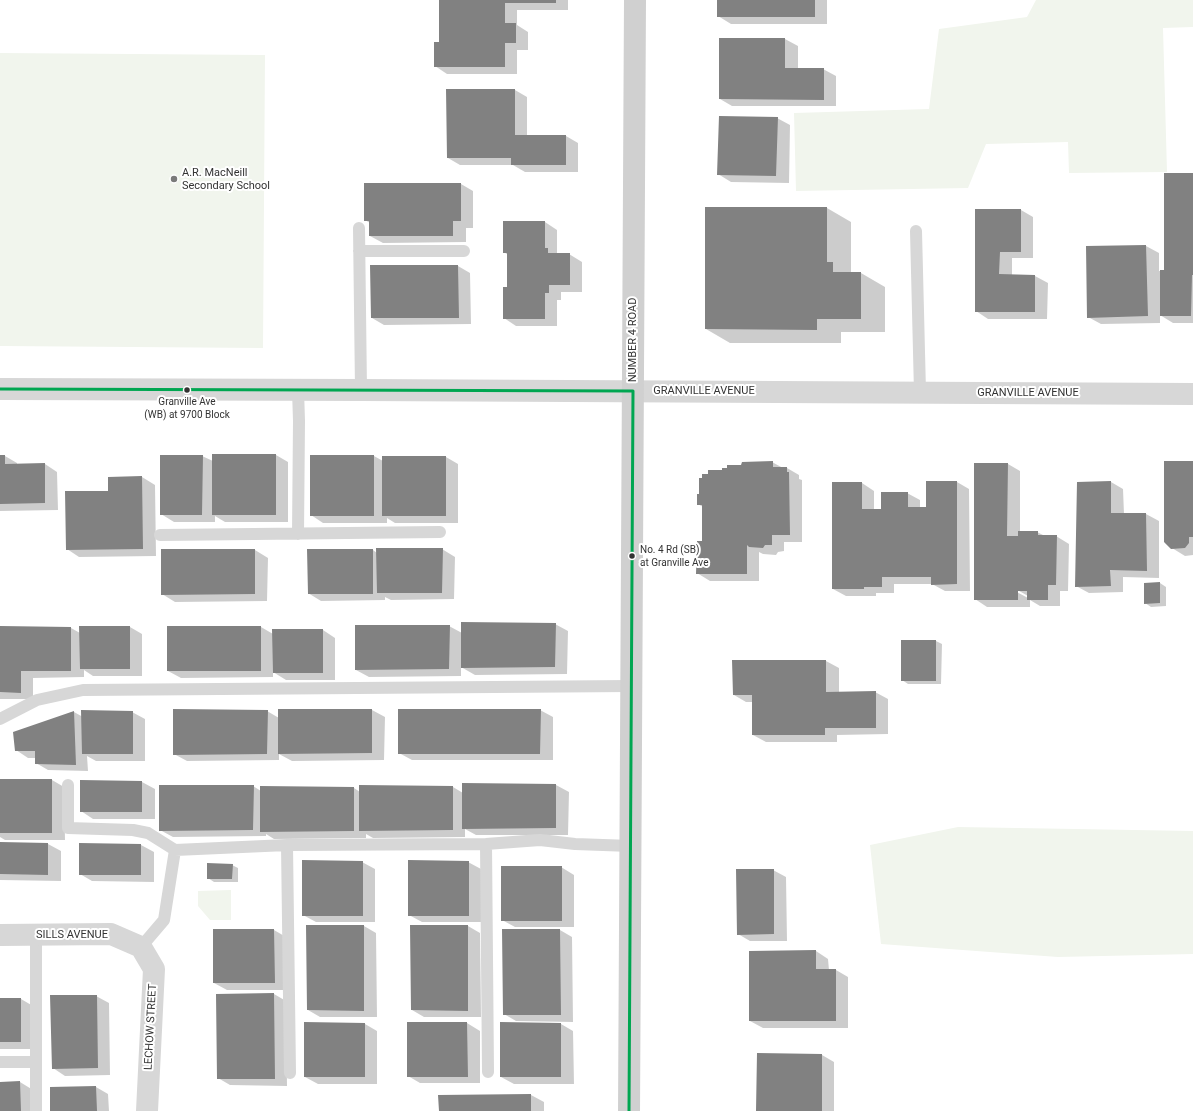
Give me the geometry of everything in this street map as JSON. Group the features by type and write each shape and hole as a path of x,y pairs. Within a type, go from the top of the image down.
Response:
{"main road":[{"name":"NUMBER 4 ROAD","path":"629,1111 635,0"}],"street":[{"name":"GRANVILLE AVENUE","path":"0,389 1193,394"},
{"name":"SILLS AVENUE","path":"0,935 111,934 140,947"},
{"name":"LECHOW STREET","path":"140,947 154,969 147,1111"}],"lane":[{"path":"359,228 361,390"},
{"path":"916,231 920,392"},
{"path":"359,251 464,251"},
{"path":"298,390 298,534"},
{"path":"160,535 440,532"},
{"path":"0,719 37,700 83,690 631,686"},
{"path":"68,785 68,828 133,830 148,833 175,850 287,845 486,844 540,840 575,844 630,846"},
{"path":"486,844 488,1072"},
{"path":"287,845 290,1073"},
{"path":"140,947 164,920 175,850"},
{"path":"36,935 36,1111"},
{"path":"0,1062 36,1062"}],"shaded area":[{"path":"1036,0 1193,0 1193,27 1163,28 1167,172 1069,173 1068,142 986,144 968,188 796,191 794,113 929,109 939,29 1027,17"},
{"name":"A.R. MacNeill Secondary School","path":"0,53 265,55 263,348 0,346"},
{"path":"958,827 1193,831 1193,954 1058,957 881,944 870,845"},
{"path":"231,890 231,920 210,920 198,906 198,891"}],"building":[{"path":"439,0 556,0 556,3 505,3 505,23 516,23 516,43 505,43 505,67 434,67 434,42 439,42"},
{"path":"717,0 815,0 815,17 717,17"},
{"path":"719,38 785,38 785,68 824,68 824,100 719,99"},
{"path":"446,89 515,89 515,135 566,135 566,165 511,165 511,158 447,158"},
{"path":"719,116 778,117 776,176 717,175"},
{"path":"1164,173 1193,173 1193,275 1191,316 1160,316 1160,270 1164,270"},
{"path":"364,183 461,183 461,221 453,221 453,236 369,236 369,221 364,221"},
{"path":"705,207 827,207 827,262 833,262 833,272 861,272 861,319 817,319 817,330 705,329"},
{"path":"975,209 1021,209 1021,252 1000,252 999,274 1035,275 1035,312 975,312"},
{"path":"503,221 545,221 545,248 548,248 548,253 570,253 570,285 549,285 549,293 545,293 545,319 503,319 503,287 507,287 507,253 503,253"},
{"path":"1146,245 1148,316 1087,318 1086,246"},
{"path":"370,265 458,265 459,318 371,318"},
{"path":"212,454 276,454 276,515 212,515"},
{"path":"0,455 5,455 5,464 45,463 45,503 0,504"},
{"path":"160,455 203,455 202,515 160,515"},
{"path":"310,455 374,455 374,516 310,516"},
{"path":"382,456 446,456 446,516 382,516"},
{"path":"773,461 773,467 787,467 787,472 789,472 790,535 772,535 772,545 765,545 763,548 749,547 747,545 747,574 696,574 697,541 702,541 702,505 697,505 699,478 702,478 702,474 708,474 708,470 722,470 722,468 727,468 727,465 741,465 742,462"},
{"path":"1164,461 1193,461 1193,537 1189,537 1189,543 1185,548 1171,549 1164,542"},
{"path":"974,463 1008,463 1007,536 1018,536 1018,531 1038,531 1038,535 1057,535 1056,585 1048,585 1048,600 1027,600 1027,591 1018,591 1018,600 974,600"},
{"path":"142,476 143,549 66,550 65,491 108,491 108,477"},
{"path":"926,481 957,481 957,584 931,585 931,577 882,577 882,587 864,587 864,589 832,589 832,482 862,482 862,509 881,509 881,492 908,492 908,507 926,507"},
{"path":"1111,481 1111,513 1146,513 1147,571 1110,570 1111,586 1075,587 1077,482"},
{"path":"376,548 443,548 442,593 377,593"},
{"path":"161,549 255,549 255,594 161,595"},
{"path":"307,549 373,549 373,594 308,594"},
{"path":"1160,582 1160,603 1144,604 1144,583"},
{"path":"461,622 556,623 555,667 461,668"},
{"path":"355,625 450,625 449,669 355,670"},
{"path":"0,626 71,627 71,671 21,671 21,693 0,692"},
{"path":"79,626 130,626 130,669 80,669"},
{"path":"167,626 261,626 261,671 167,671"},
{"path":"272,629 323,629 323,673 273,673"},
{"path":"901,640 936,640 936,681 901,681"},
{"path":"732,660 826,660 826,692 876,691 876,728 825,728 825,735 752,735 752,695 733,695"},
{"path":"173,709 268,710 267,754 173,755"},
{"path":"278,709 372,709 372,753 278,754"},
{"path":"398,709 541,709 540,754 398,754"},
{"path":"81,710 133,711 133,754 82,754"},
{"path":"74,711 76,765 35,764 35,751 15,751 13,732"},
{"path":"0,779 52,779 52,833 0,833"},
{"path":"80,780 142,781 142,812 80,812"},
{"path":"462,783 556,784 556,828 462,829"},
{"path":"159,785 254,785 253,830 159,831"},
{"path":"359,785 453,786 453,830 359,831"},
{"path":"260,786 354,787 354,831 260,832"},
{"path":"0,842 48,843 48,875 0,874"},
{"path":"79,843 141,844 141,875 79,875"},
{"path":"302,860 363,861 363,916 302,916"},
{"path":"408,860 469,861 469,916 408,916"},
{"path":"207,863 233,864 232,879 207,879"},
{"path":"501,866 562,866 562,921 501,921"},
{"path":"736,869 774,869 774,934 737,935"},
{"path":"306,925 364,925 364,1011 307,1010"},
{"path":"410,925 468,925 468,1011 411,1010"},
{"path":"213,929 274,929 275,983 213,983"},
{"path":"502,929 560,929 561,1015 503,1015"},
{"path":"816,950 816,969 836,969 836,1021 749,1021 749,951"},
{"path":"274,993 275,1079 217,1079 216,994"},
{"path":"50,995 97,995 98,1068 52,1069"},
{"path":"0,998 21,998 21,1042 0,1042"},
{"path":"304,1022 365,1023 365,1077 304,1077"},
{"path":"407,1022 467,1022 468,1077 407,1077"},
{"path":"500,1022 561,1023 561,1077 500,1077"},
{"path":"757,1053 822,1054 822,1111 756,1111"},
{"path":"20,1081 21,1111 0,1111 0,1082"},
{"path":"96,1086 97,1111 50,1111 50,1087"},
{"path":"531,1094 531,1111 439,1111 438,1095"}],"transit line":[{"path":"0,389 633,391"},
{"path":"629,1111 633,391"}],"place":[{"name":"A.R. MacNeill Secondary School","path":"174,179"},
{"name":"Granville Ave (WB) at 9700 Block","path":"187,390"},
{"name":"No. 4 Rd (SB) at Granville Ave","path":"632,556"}]}
